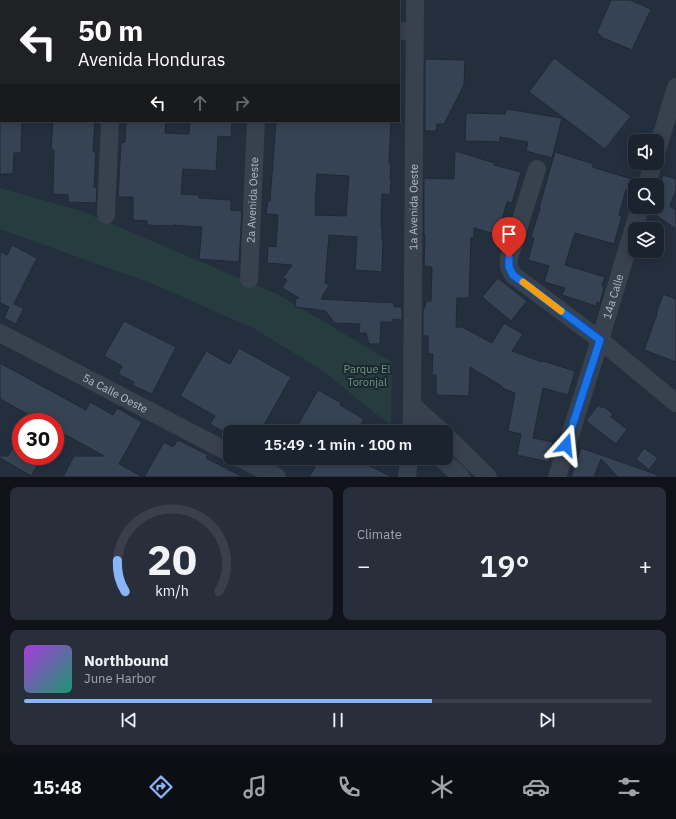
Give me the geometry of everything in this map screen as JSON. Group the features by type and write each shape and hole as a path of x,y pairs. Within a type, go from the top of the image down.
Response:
{"street":[{"name":"1a Avenida Oeste","path":"411,425 407,32 415,0"},
{"path":"662,134 676,87"},
{"path":"106,215 110,122"},
{"name":"2a Avenida Oeste","path":"249,279 256,122"},
{"path":"537,169 509,258 509,267 513,275 600,340 676,403"},
{"name":"14a Calle","path":"557,477 638,214"},
{"name":"5a Calle Oeste","path":"0,333 223,449"},
{"path":"412,409 433,425"},
{"path":"453,443 488,477"},
{"path":"254,465 277,477"},
{"path":"407,477 408,465"},
{"path":"448,465 461,477"}],"green space":[{"name":"Parque El Toronjal","path":"0,188 81,211 277,294 392,362 391,425 323,371 255,329 153,284 0,229"}],"building":[{"path":"611,0 630,0 651,9 632,50 603,38 597,32"},
{"path":"554,58 631,116 605,149 529,92"},
{"path":"425,59 465,60 464,85 444,124 437,124 436,131 425,131"},
{"path":"506,109 562,118 552,158 526,151 528,142 500,137 500,142 465,141 466,113 505,114"},
{"path":"0,122 22,122 21,153 14,153 13,174 0,174"},
{"path":"53,122 95,122 93,152 96,152 94,187 97,187 96,203 68,202 68,195 53,194 54,150 51,149"},
{"path":"126,122 166,122 165,133 189,134 190,122 232,122 231,137 218,136 216,171 183,169 181,194 198,195 199,198 231,200 231,210 242,211 239,262 199,259 202,227 147,225 147,221 133,220 133,197 118,197 121,143 125,142"},
{"path":"276,122 391,122 389,164 391,164 390,195 382,194 382,272 355,270 357,237 329,235 325,283 329,285 321,299 394,303 394,307 402,307 402,320 393,319 393,322 381,322 380,344 369,344 366,333 359,333 360,324 335,323 325,311 295,307 296,298 299,298 282,288 287,280 283,278 292,265 267,263 268,246 276,247 278,215 266,214 268,200 270,201","holes":["317,174 349,176 346,216 315,215"]},
{"path":"455,151 495,163 494,165 521,172 512,203 507,202 498,235 474,228 474,238 471,238 469,298 457,298 456,327 462,327 492,343 504,323 523,334 512,351 542,362 543,361 575,371 568,395 543,388 533,438 553,442 549,462 517,455 521,434 508,431 515,393 502,388 503,387 470,367 469,396 436,395 436,375 432,375 433,354 428,354 428,336 423,336 423,308 425,308 426,301 431,301 432,267 424,266 424,178 454,179"},
{"path":"555,152 594,164 592,167 629,178 628,191 626,190 619,215 622,216 614,244 575,233 565,265 605,277 602,286 604,287 600,303 597,302 596,306 562,295 565,288 544,282 549,266 528,260 534,238 531,237"},
{"path":"663,175 676,179 676,190 670,206 676,210 676,229 657,216 657,214 664,214 664,178 662,178"},
{"path":"12,245 37,258 14,304 24,308 16,324 4,318 9,307 0,303 0,251 7,255"},
{"path":"498,278 527,301 511,321 482,297"},
{"path":"663,294 676,299 676,362 644,350"},
{"path":"124,321 176,347 152,394 132,385 134,382 118,374 122,366 104,356"},
{"path":"239,348 291,377 264,425 223,425 223,431 210,424 215,416 180,396 206,351 230,364"},
{"path":"0,363 86,410 90,402 113,415 117,408 142,422 119,464 143,477 63,477 74,456 104,456 64,434 64,413 26,413 0,399"},
{"path":"318,390 341,403 340,405 364,419 360,425 298,425"},
{"path":"598,405 602,408 603,406 613,414 611,417 627,429 616,444 586,421"},
{"path":"178,440 208,455 206,458 243,477 144,477 164,442 173,447"},
{"path":"581,448 658,475 658,477 618,477 601,459 594,477 571,477"},
{"path":"644,448 658,458 649,470 636,459"},
{"path":"12,449 12,465 0,458 0,456 8,456"},
{"path":"12,465 38,465 31,476"},
{"path":"311,465 368,465 392,477 309,477 315,467"}],"slow traffic":[{"path":"523,282 561,311"}],"route":[{"path":"509,258 509,267 513,275 600,340 566,445"}]}
